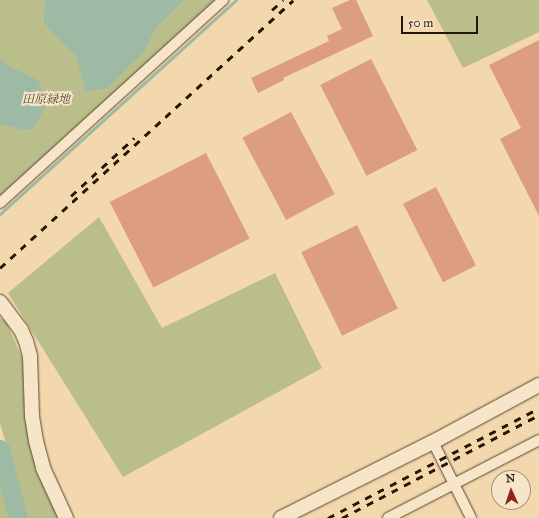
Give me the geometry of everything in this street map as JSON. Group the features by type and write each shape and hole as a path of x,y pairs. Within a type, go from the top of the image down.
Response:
{"street":[{"path":"0,203 223,0"},
{"path":"0,302 22,330 26,341 30,356 32,416 36,441 43,468 66,518"},
{"path":"280,518 433,442 539,385"},
{"path":"388,518 455,482 539,440"},
{"path":"433,442 455,482 471,518"}],"green space":[{"name":"田原緑地","path":"0,0 217,0 0,203"},
{"path":"427,0 539,0 539,32 463,68"},
{"path":"99,217 162,328 275,273 322,368 123,477 8,293"},
{"path":"0,318 7,323 30,377 40,460 67,518 28,518 0,423"},
{"path":"0,475 13,518 0,518"}],"shaded area":[{"path":"45,0 184,0 155,29 144,52 108,88 86,91 76,56 44,23"},
{"path":"0,58 6,65 38,80 47,104 33,129 23,130 0,124"}],"building":[{"path":"350,0 356,0 373,36 283,78 284,80 258,93 251,78 329,41 327,36 342,29 332,8"},
{"path":"539,40 539,216 500,139 521,128 489,65"},
{"path":"371,59 417,150 367,176 320,85"},
{"path":"291,112 335,194 286,220 242,138"},
{"path":"206,153 250,239 153,288 110,202"},
{"path":"436,187 476,265 443,282 403,204"},
{"path":"357,225 398,309 342,336 301,252"}],"waterway":[{"path":"0,214 236,0"},
{"path":"0,449 18,518"}],"railway":[{"path":"272,10 283,0"},
{"path":"0,268 293,0"},
{"path":"71,196 134,138"},
{"path":"328,518 539,408"},
{"path":"342,518 539,415"}]}
